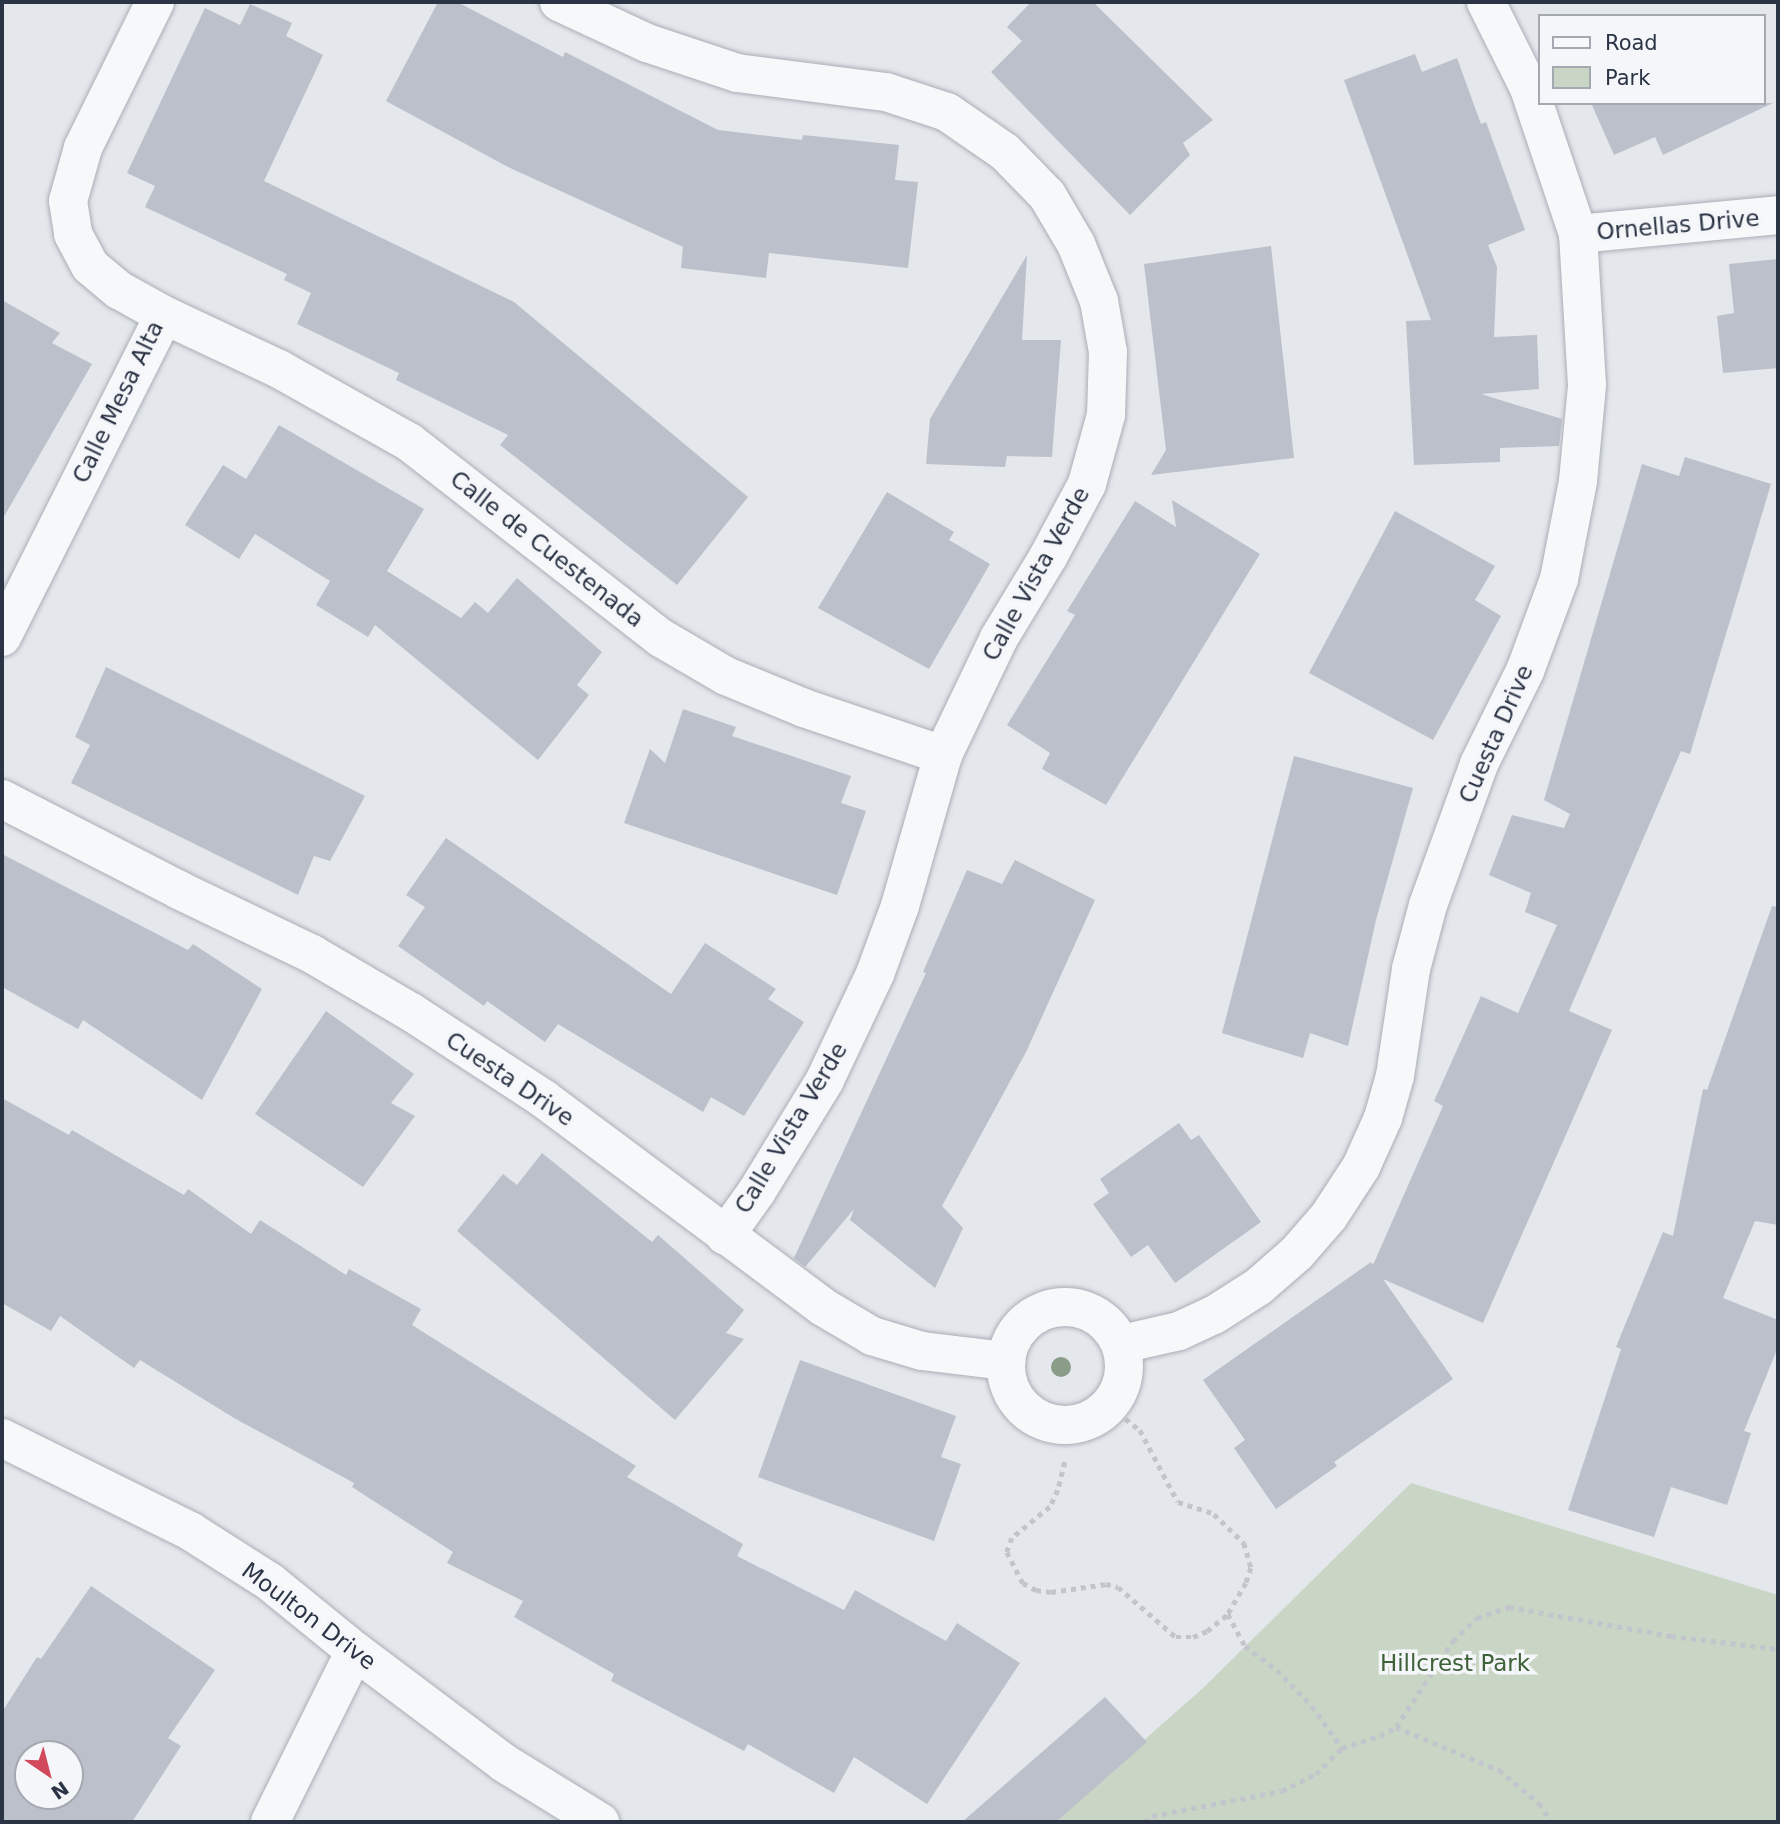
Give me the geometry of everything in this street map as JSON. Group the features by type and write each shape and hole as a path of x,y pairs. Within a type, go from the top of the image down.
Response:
{"street":[{"name":"Calle Mesa Alta","path":"2,637 164,315 120,290 90,266 73,234 68,201 83,148 155,2"},
{"name":"Calle Vista Verde","path":"559,2 648,43 737,73 886,92 947,111 1005,152 1047,195 1076,244 1102,314 1108,352 1106,415 1087,484 1048,557 999,638 943,755 900,906 875,974 825,1080 757,1191 724,1236"},
{"name":"Cuesta Drive","path":"1122,1344 1179,1331 1214,1315 1258,1287 1297,1253 1329,1216 1361,1167 1383,1118 1395,1076 1411,969 1428,905 1479,764 1525,671 1559,579 1578,481 1587,385 1578,234 1529,88 1486,2"},
{"name":"Ornellas Drive","path":"1578,234 1778,215"},
{"name":"Calle de Cuestenada","path":"164,315 279,369 409,442 661,638 715,669 804,708 943,755"},
{"name":"Cuesta Drive","path":"2,799 178,890 312,954 411,1012 544,1099 724,1236 823,1307 872,1336 922,1351 1006,1361"},
{"path":"1057,1307 1083,1308 1106,1322 1122,1344 1126,1366 1122,1388 1110,1406 1089,1421 1065,1426 1041,1421 1021,1407 1008,1385 1006,1361 1014,1335 1032,1316 1057,1307"},
{"name":"Moulton Drive","path":"2,1438 190,1531 270,1582 355,1651 504,1763 600,1822"},
{"path":"270,1822 355,1651"}],"path":[{"path":"1065,1462 1058,1490 1050,1507 1012,1538 1007,1552 1023,1583 1036,1590 1051,1592 1106,1584 1118,1587 1176,1637 1193,1637 1207,1631 1228,1614 1246,1583 1251,1568 1244,1543 1214,1514 1178,1502 1139,1430 1110,1406"},
{"path":"1145,1822 1152,1816 1282,1791 1316,1774 1342,1748 1380,1736 1396,1727 1453,1641 1477,1618 1509,1607 1671,1636 1778,1649"},
{"path":"1228,1614 1245,1646 1277,1670 1312,1706 1342,1748"},
{"path":"1396,1727 1499,1770 1539,1803 1552,1822"}],"green space":[{"name":"Hillcrest Park","path":"1411,1483 1778,1595 1778,1822 1051,1822 1202,1689"}],"building":[{"path":"438,2 457,2 563,57 565,52 718,130 802,140 803,135 899,145 895,180 918,182 908,268 769,253 766,278 681,268 683,247 508,167 386,101"},
{"path":"1031,2 1093,2 1213,120 1183,143 1190,155 1130,215 991,72 1022,41 1007,27"},
{"path":"250,4 292,23 286,36 323,55 264,181 514,302 748,497 677,585 500,445 508,435 396,380 399,373 297,324 311,293 284,280 287,274 145,207 155,186 127,173 205,8 240,25"},
{"path":"1415,54 1422,72 1457,58 1481,124 1486,122 1525,230 1488,245 1497,267 1494,337 1537,335 1539,389 1481,394 1562,419 1559,446 1500,448 1500,462 1414,465 1406,321 1431,320 1344,80"},
{"path":"1773,103 1663,155 1655,137 1614,155 1592,105"},
{"path":"1271,246 1294,458 1151,475 1166,450 1144,264"},
{"path":"1027,255 1022,340 1061,340 1052,457 1007,456 1005,467 926,464 930,419"},
{"path":"1778,259 1778,368 1723,373 1717,316 1734,313 1729,264"},
{"path":"2,300 60,333 52,343 92,364 2,520"},
{"path":"279,425 424,509 387,571 461,618 475,602 488,613 517,578 602,652 577,685 589,695 538,760 375,625 368,637 316,605 330,581 255,534 239,559 185,525 223,465 246,479"},
{"path":"1685,457 1771,484 1690,754 1681,751 1569,1011 1612,1030 1483,1323 1383,1279 1453,1379 1334,1462 1337,1466 1276,1509 1234,1448 1245,1440 1203,1380 1371,1262 1373,1265 1443,1106 1434,1101 1481,996 1518,1013 1557,925 1525,912 1531,893 1489,875 1512,815 1564,828 1570,814 1544,800 1642,464 1679,476"},
{"path":"887,492 954,532 949,540 990,564 929,669 818,608"},
{"path":"1172,500 1260,554 1106,805 1042,769 1050,753 1007,725 1075,615 1067,611 1135,501 1176,527"},
{"path":"1395,511 1495,566 1475,600 1501,616 1433,740 1309,673"},
{"path":"106,667 365,796 330,861 314,856 298,895 71,783 90,745 75,737"},
{"path":"683,709 736,727 732,736 851,776 841,803 866,811 837,895 624,823 650,749 665,763"},
{"path":"1294,756 1413,788 1376,920 1348,1046 1310,1033 1303,1058 1222,1033"},
{"path":"446,838 671,994 705,943 776,989 768,999 804,1022 744,1116 711,1097 703,1112 558,1024 545,1042 487,1001 484,1006 398,946 425,907 406,895"},
{"path":"2,854 188,950 193,944 262,989 202,1100 83,1020 78,1029 2,987"},
{"path":"1015,860 1095,900 1026,1052 942,1206 963,1228 935,1288 850,1220 854,1209 805,1267 794,1258 926,973 923,972 967,870 1002,884"},
{"path":"1772,906 1778,907 1778,1225 1755,1221 1723,1298 1778,1320 1778,1347 1744,1431 1751,1433 1727,1505 1671,1487 1654,1537 1568,1510 1621,1349 1616,1347 1663,1232 1673,1236 1703,1089 1707,1090"},
{"path":"326,1011 414,1074 391,1103 415,1116 363,1187 255,1114"},
{"path":"2,1098 69,1135 72,1130 184,1195 188,1189 251,1234 260,1220 346,1275 349,1269 421,1309 412,1325 636,1466 627,1477 743,1544 737,1556 844,1610 855,1590 946,1641 957,1623 1020,1663 927,1804 854,1757 834,1793 748,1744 744,1751 611,1681 614,1674 514,1617 523,1601 447,1563 453,1552 352,1487 354,1483 234,1418 140,1360 134,1368 60,1316 51,1331 2,1303"},
{"path":"1179,1123 1191,1140 1199,1135 1261,1222 1175,1283 1148,1245 1131,1257 1093,1204 1109,1193 1100,1179"},
{"path":"542,1153 652,1242 658,1235 744,1310 726,1333 744,1339 675,1420 457,1231 503,1174 517,1185"},
{"path":"800,1360 956,1416 941,1457 961,1464 934,1541 758,1477"},
{"path":"91,1586 215,1670 168,1738 181,1746 132,1822 2,1822 2,1712 37,1657 41,1659"},
{"path":"1105,1697 1147,1742 1056,1822 962,1822"}]}
